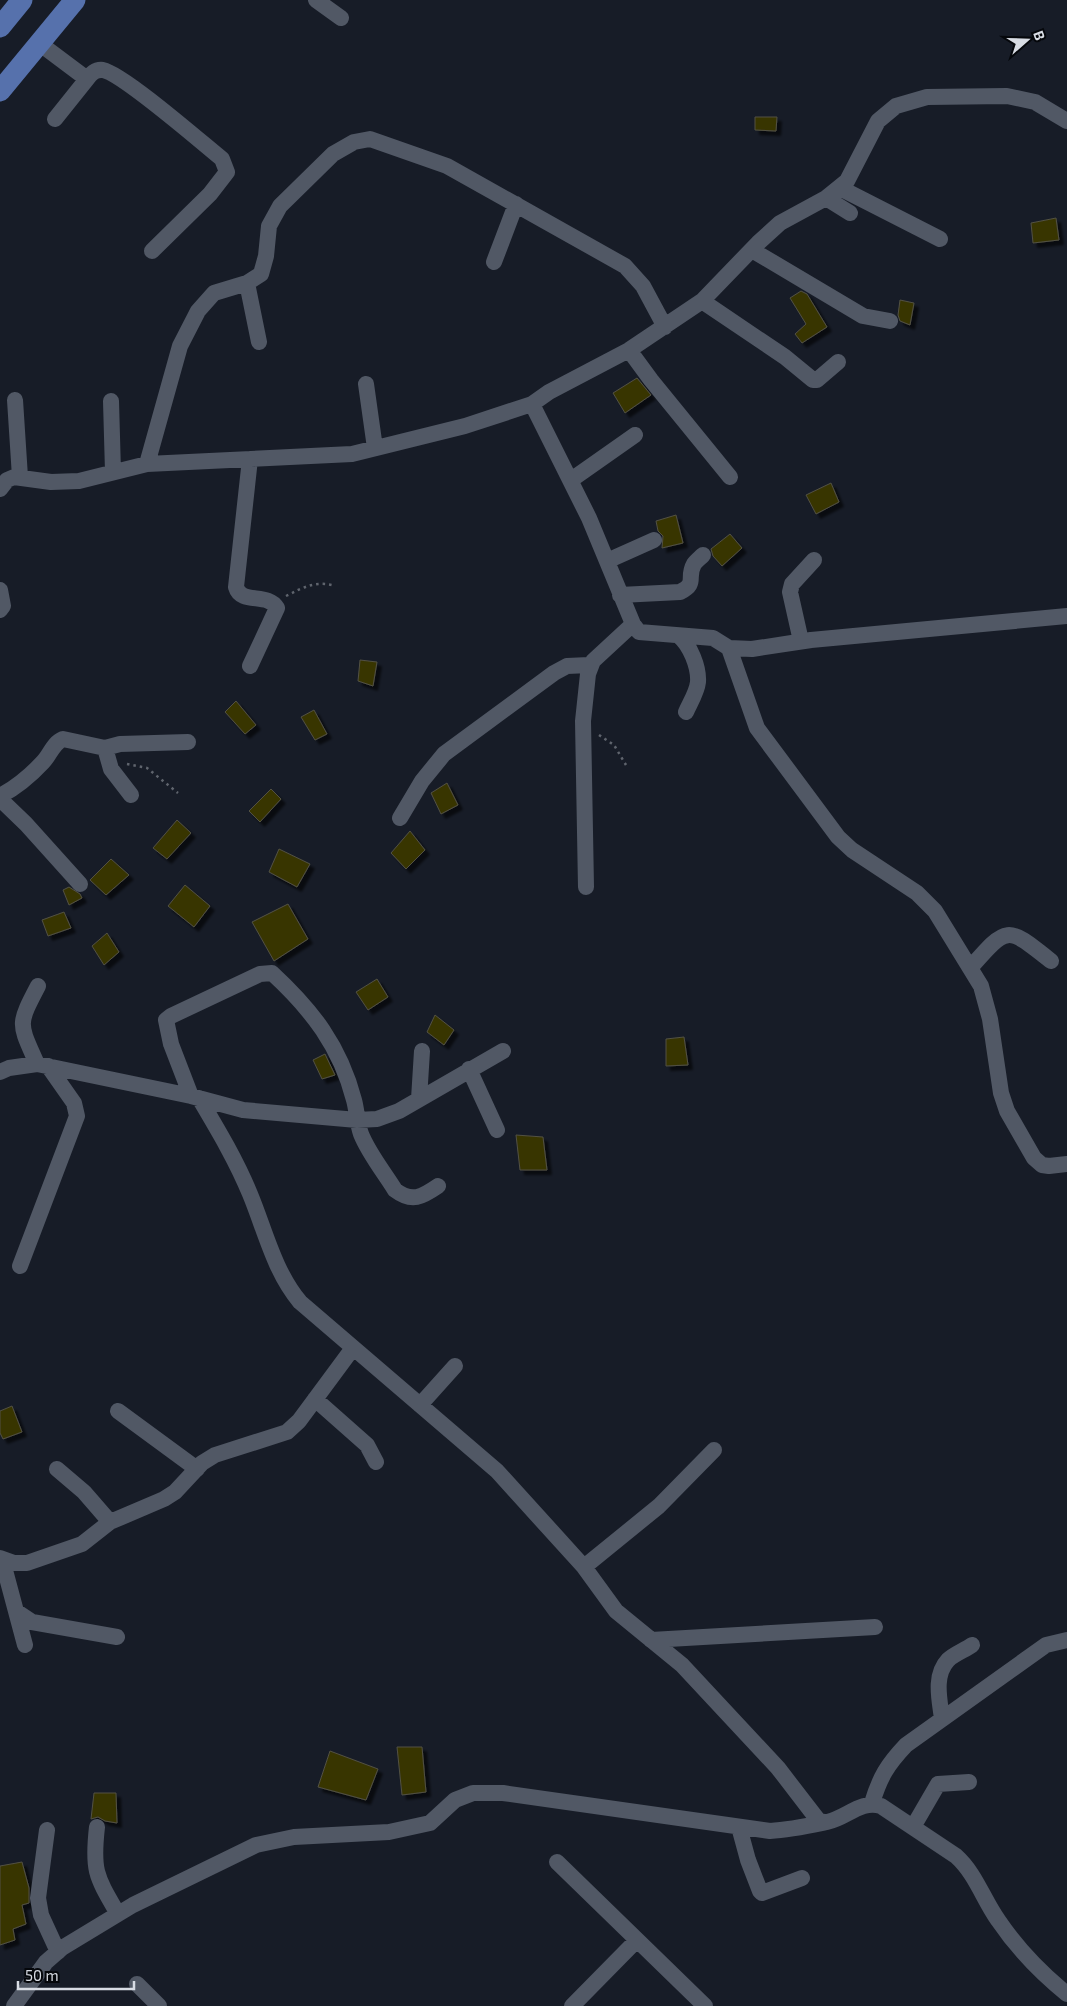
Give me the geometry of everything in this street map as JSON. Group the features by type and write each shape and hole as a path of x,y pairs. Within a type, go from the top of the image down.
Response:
{"main road":[{"path":"0,91 75,0"},
{"path":"0,27 13,3"}],"street":[{"path":"316,0 340,18"},
{"path":"39,43 87,79"},
{"path":"55,118 87,79 94,72 103,70 120,79 222,159 227,172 210,194 152,251"},
{"path":"0,489 7,480 20,477 51,482 79,481 147,464 352,454 465,426 532,404 549,392 629,350 702,301 780,223 826,198 847,181 878,121 896,106 927,97 1006,96 1035,102 1067,121"},
{"path":"147,464 180,346 198,311 214,293 247,284 261,274 266,256 269,226 280,206 333,154 354,142 370,139 447,166 625,266 643,286 665,327"},
{"path":"840,188 940,239"},
{"path":"826,198 850,213"},
{"path":"494,262 516,204"},
{"path":"752,250 863,316 890,321"},
{"path":"247,284 259,342"},
{"path":"702,301 785,357 813,380 817,380 838,362"},
{"path":"629,350 650,380 730,477"},
{"path":"366,384 376,448"},
{"path":"16,400 20,477"},
{"path":"111,401 113,472"},
{"path":"532,404 571,480 607,561 620,596 633,624 639,632 713,638 729,648 752,649 801,641 1067,616"},
{"path":"571,480 635,435"},
{"path":"250,459 236,587 237,592 242,596 274,603 277,608 276,615 250,666"},
{"path":"607,561 654,540"},
{"path":"620,596 680,592 687,589 692,584 694,564 703,555"},
{"path":"801,641 790,592 792,584 814,560"},
{"path":"0,590 3,606 0,610"},
{"path":"586,887 583,721 590,665 633,624"},
{"path":"679,636 686,642 697,672 698,684 686,712"},
{"path":"729,648 757,728 838,836 852,850 923,899 935,911 971,967 986,999 1001,1093 1007,1111 1034,1158 1042,1165 1067,1164"},
{"path":"400,818 422,781 444,754 554,673 567,666 590,665"},
{"path":"80,884 0,798 43,762 58,741 70,740 107,754"},
{"path":"107,754 120,744 188,742"},
{"path":"107,754 111,769 131,795"},
{"path":"971,967 994,941 1009,934 1015,934 1051,961"},
{"path":"438,1186 425,1195 413,1199 403,1196 396,1190 368,1146 340,1060 323,1027 272,973 260,974 166,1020 171,1044 195,1097 234,1159 279,1269 290,1290 307,1308 497,1471 584,1567 616,1611 694,1679 778,1768 818,1820 824,1822"},
{"path":"20,1266 54,1181 77,1116 74,1103 42,1065 22,1026 22,1016 38,986"},
{"path":"418,1099 422,1051"},
{"path":"0,1072 9,1068 42,1065 195,1097 243,1110 358,1120 377,1119 399,1111 502,1051"},
{"path":"470,1069 496,1130"},
{"path":"1,1558 14,1563 27,1562 82,1544 110,1522 164,1499 175,1492 197,1469 215,1455 287,1432 299,1421 353,1348"},
{"path":"420,1405 455,1366"},
{"path":"315,1399 367,1445 376,1462"},
{"path":"118,1411 197,1469"},
{"path":"584,1567 658,1506 714,1450"},
{"path":"57,1469 84,1492 110,1522"},
{"path":"1,1558 25,1644"},
{"path":"17,1612 32,1622 117,1637"},
{"path":"651,1640 875,1627"},
{"path":"872,1803 880,1778 890,1762 906,1745 1046,1645 1067,1640"},
{"path":"942,1719 938,1685 942,1669 948,1660 972,1645"},
{"path":"913,1827 938,1784 969,1782"},
{"path":"14,2006 46,1962 58,1952 118,1914 256,1846 294,1837 389,1832 430,1823 455,1800 473,1793 503,1793 770,1830 791,1830 824,1822 872,1803 881,1806 956,1856 967,1866 998,1920 1045,1976 1067,1994"},
{"path":"97,1827 94,1859 96,1874 118,1914"},
{"path":"739,1827 748,1860 760,1891 762,1892 802,1878"},
{"path":"47,1830 38,1898 41,1915 58,1952"},
{"path":"557,1862 705,2006"},
{"path":"572,2006 637,1940"},
{"path":"137,1984 159,2006"}],"path":[{"path":"274,603 312,584 320,582 332,585"},
{"path":"583,721 614,745 626,765"},
{"path":"107,754 147,768 178,793"}],"building":[{"path":"755,117 777,117 776,131 755,130"},
{"path":"1056,218 1059,240 1033,243 1031,223"},
{"path":"801,291 807,294 827,327 802,343 795,334 806,324 790,298"},
{"path":"900,300 914,303 910,325 900,321 898,315"},
{"path":"637,378 651,395 625,413 613,393"},
{"path":"831,483 839,502 816,514 806,495"},
{"path":"676,515 683,543 662,548 663,536 658,531 656,521"},
{"path":"730,534 742,548 722,566 713,556 711,549"},
{"path":"360,660 377,662 373,686 358,681"},
{"path":"236,701 256,725 245,734 225,712"},
{"path":"314,710 327,734 315,740 301,717"},
{"path":"447,783 458,805 441,814 431,793"},
{"path":"271,789 281,799 260,822 249,811"},
{"path":"177,820 191,833 167,859 153,848"},
{"path":"410,831 425,850 406,869 391,853"},
{"path":"279,849 310,864 297,887 269,872"},
{"path":"111,859 129,875 106,895 90,880"},
{"path":"185,885 210,906 194,927 168,906"},
{"path":"69,887 80,894 82,898 69,905 63,890"},
{"path":"288,904 308,939 274,961 252,922"},
{"path":"64,912 71,928 48,936 42,920"},
{"path":"107,933 119,952 104,965 92,946"},
{"path":"377,979 388,997 368,1010 356,992"},
{"path":"435,1015 454,1030 444,1045 427,1032"},
{"path":"684,1037 688,1065 666,1066 666,1039"},
{"path":"325,1054 335,1075 322,1079 313,1060"},
{"path":"516,1135 543,1137 547,1170 520,1170"},
{"path":"12,1406 22,1432 3,1439 0,1433 0,1411"},
{"path":"397,1747 422,1747 426,1792 402,1795"},
{"path":"330,1751 378,1769 366,1800 318,1787"},
{"path":"94,1793 116,1793 117,1823 105,1821 98,1817 91,1819"},
{"path":"22,1862 29,1888 29,1903 22,1905 26,1924 13,1929 15,1940 0,1945 0,1866"}]}
